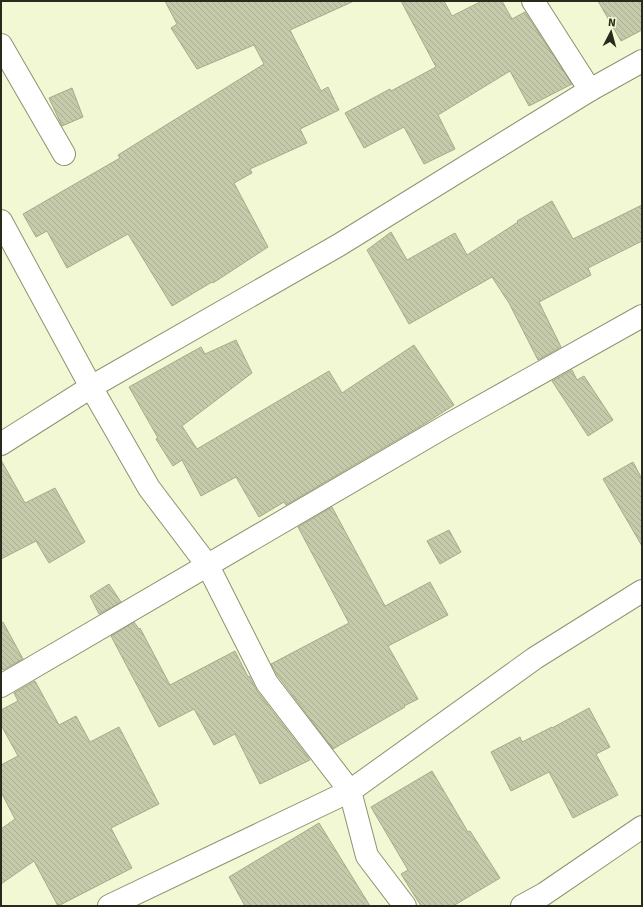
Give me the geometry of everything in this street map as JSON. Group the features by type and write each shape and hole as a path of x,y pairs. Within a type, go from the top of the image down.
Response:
{"street":[{"path":"534,1 590,90"},
{"path":"1,45 64,154"},
{"path":"1,444 91,387 339,245 590,90 642,61"},
{"path":"1,221 91,387 149,488 208,566 267,682 350,791 367,856 405,906"},
{"path":"1,686 446,426 642,316"},
{"path":"109,906 350,791 535,658 642,591"},
{"path":"522,906 544,894 642,827"}],"building":[{"path":"165,1 354,1 290,30 321,91 328,87 339,110 300,129 307,143 250,169 252,173 234,183 268,247 213,283 212,282 172,306 128,234 67,268 47,231 36,237 23,214 120,158 118,155 264,64 254,45 197,69 171,28 177,24"},
{"path":"401,1 444,1 452,16 482,1 502,1 512,19 525,12 572,84 529,106 510,71 438,115 455,149 424,164 404,127 364,148 345,113 436,67"},
{"path":"598,1 642,1 642,30 621,41"},
{"path":"72,88 83,117 62,126 49,98"},
{"path":"552,201 573,239 642,205 642,241 588,268 591,275 539,302 561,347 538,360 509,303 492,277 409,324 367,250 391,232 407,260 455,233 467,255 518,222 517,221"},
{"path":"236,340 252,373 182,426 197,449 329,371 342,393 414,345 454,405 286,505 284,502 259,517 236,477 201,496 182,460 173,466 156,439 158,438 129,387 201,347 205,354"},
{"path":"572,370 577,380 584,376 613,420 588,436 552,381"},
{"path":"1,460 25,503 55,488 85,542 49,563 36,541 1,559"},
{"path":"633,462 642,479 642,546 603,479"},
{"path":"332,507 385,606 430,582 448,615 388,646 418,699 333,749 278,676 271,664 349,623 298,527"},
{"path":"449,530 461,552 440,564 427,541"},
{"path":"109,584 121,602 99,614 90,596"},
{"path":"3,622 23,659 3,670 1,665 1,623"},
{"path":"134,622 139,629 140,628 170,685 235,651 257,691 310,760 260,784 235,734 214,745 194,709 159,727 111,636"},
{"path":"35,681 59,725 76,716 90,742 119,727 159,804 111,828 132,868 58,906 34,861 1,884 1,829 15,819 1,792 1,765 18,756 1,725 1,710 18,701 14,693"},
{"path":"589,708 610,747 596,754 618,795 573,818 549,772 511,791 491,752 520,737 522,742"},
{"path":"432,771 468,832 470,831 500,878 453,906 421,906 401,874 408,870 371,807"},
{"path":"319,823 370,906 245,906 229,877"}]}
